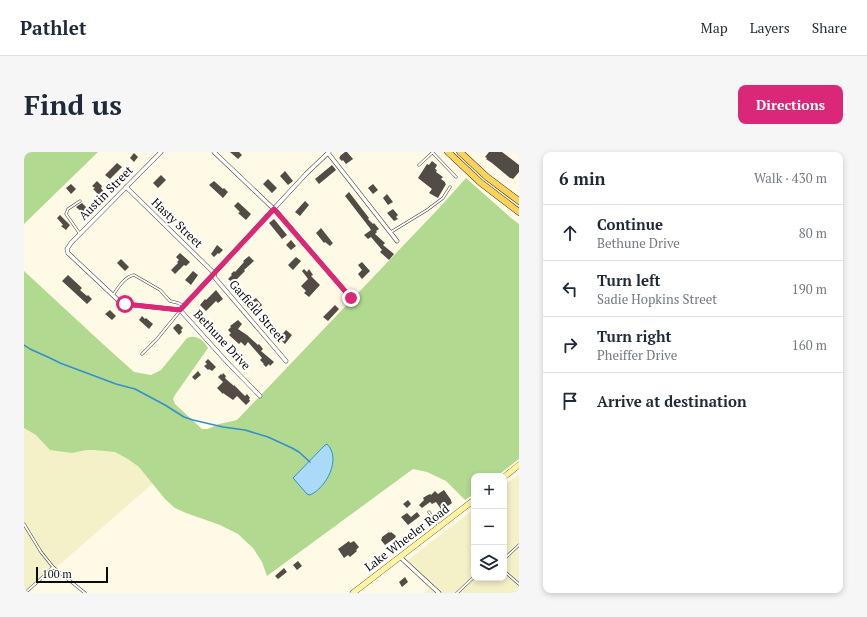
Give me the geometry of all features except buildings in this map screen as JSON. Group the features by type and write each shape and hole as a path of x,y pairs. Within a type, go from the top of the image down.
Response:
{"main road":[{"path":"448,152 475,178 519,212"},
{"path":"460,152 490,180 519,201"},
{"path":"497,196 519,208"}],"street":[{"name":"Austin Street","path":"67,249 71,243 161,152"},
{"path":"214,152 274,209 351,298"},
{"path":"219,156 223,152"},
{"path":"180,310 328,152 397,241"},
{"name":"Hasty Street","path":"126,187 214,273"},
{"name":"Bethune Drive","path":"67,249 68,253 119,301 125,304 180,310 260,396"},
{"name":"Garfield Street","path":"214,273 215,278 286,361"},
{"path":"507,475 519,465"},
{"name":"Lake Wheeler Road","path":"353,593 471,502"},
{"path":"400,557 439,593"}],"lane":[{"path":"419,165 433,152 456,177"},
{"path":"390,232 427,210 443,198 450,187"},
{"path":"80,200 68,209 66,214 80,234"},
{"path":"113,295 126,279 134,275 160,290 170,301 184,306"},
{"path":"142,354 180,310"},
{"path":"429,512 439,527"},
{"path":"24,524 41,552 53,567 85,593"},
{"path":"507,556 519,545"},
{"path":"25,593 53,567"},
{"path":"507,574 519,584"},
{"path":"456,593 471,580"}],"shaded area":[{"path":"24,271 134,372 182,458 27,593 24,593"},
{"path":"519,474 519,593 424,593 429,589 404,563 471,511 471,581 507,581 507,484"}],"green space":[{"path":"24,152 98,152 24,224"},
{"path":"466,178 519,224 519,459 501,473 471,473 471,496 465,500 446,481 427,472 413,469 267,576 262,562 253,548 238,534 220,525 175,508 165,499 139,467 128,459 115,452 86,450 72,453 50,450 36,435 24,428 24,271 134,372 151,375 161,370 187,338 197,337 202,340 208,348 175,395 173,399 175,404 202,429 208,429 219,424 237,420","holes":["324,446 300,485 293,478"]}],"water":[{"path":"327,444 333,457 330,472 322,486 310,495 307,494 293,478"}],"waterway":[{"path":"24,345 60,363 116,384 135,389 184,417 223,427 245,430 268,437 299,452 310,462"}],"route":[{"path":"125,304 180,310 274,209 351,298"}]}
